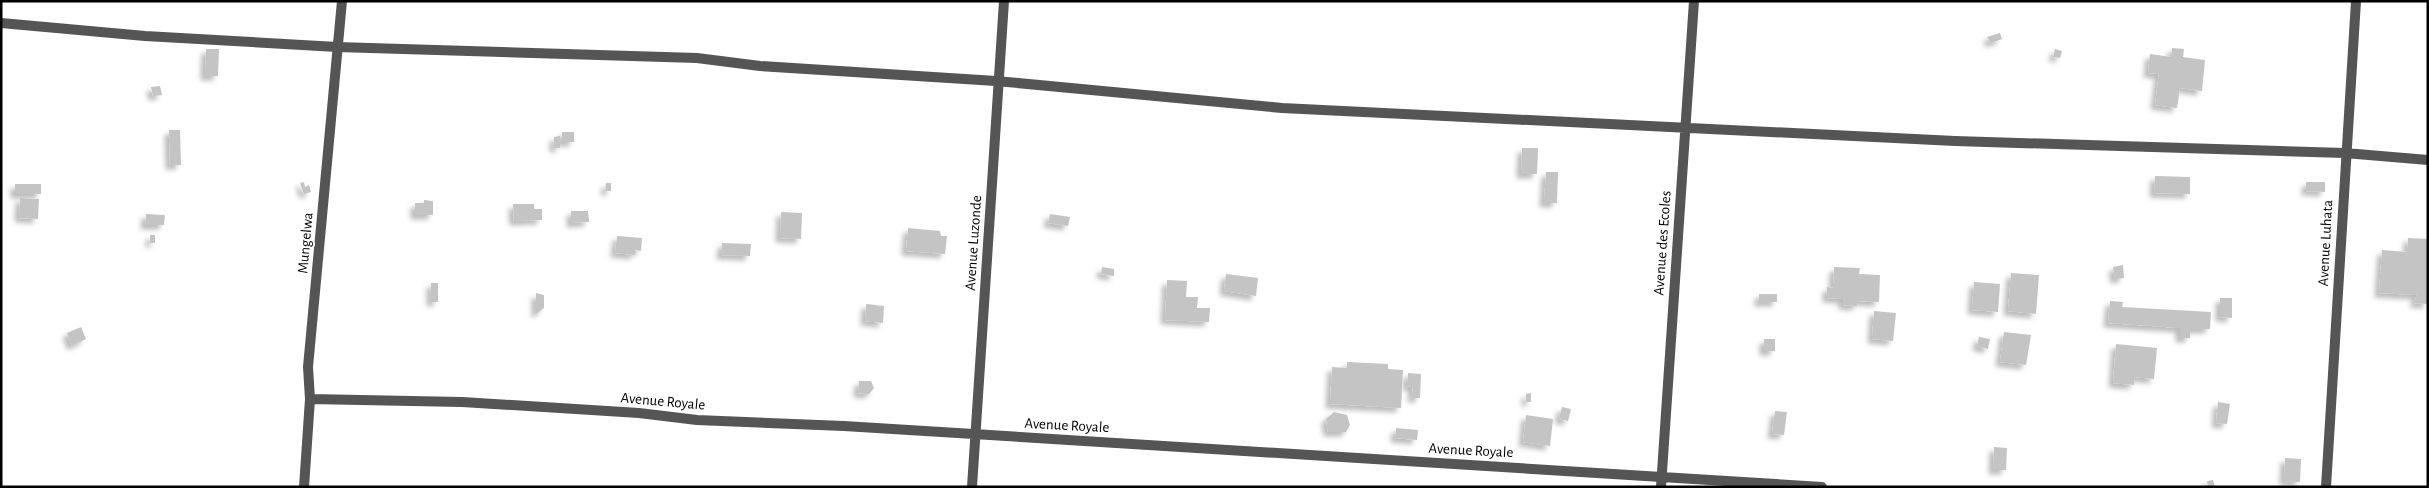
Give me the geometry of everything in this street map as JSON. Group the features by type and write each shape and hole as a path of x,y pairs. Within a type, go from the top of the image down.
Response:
{"street":[{"name":"Mungelwa","path":"304,487 310,399 308,367 342,1"},
{"name":"Avenue Luzonde","path":"972,487 1004,1"},
{"name":"Avenue des Ecoles","path":"1661,481 1694,1"},
{"name":"Avenue Luhata","path":"2326,487 2356,1"},
{"path":"1,23 144,36 338,47 697,58 760,66 998,81 1282,108 1686,126 1955,141 2346,154 2428,160"},
{"name":"Avenue Royale","path":"310,399 462,402 639,413 697,420 975,435 1661,481 1822,487"}],"building":[{"path":"2000,33 2002,39 1991,43 1987,37"},
{"path":"2172,48 2184,49 2183,57 2205,60 2202,91 2180,88 2177,108 2155,105 2159,74 2148,73 2150,54 2171,57"},
{"path":"206,49 219,49 218,76 205,76"},
{"path":"2055,49 2062,51 2060,58 2053,57"},
{"path":"160,86 162,95 153,96 151,87"},
{"path":"169,130 180,130 181,165 170,165"},
{"path":"562,132 574,132 574,142 562,142"},
{"path":"560,136 560,148 554,148 554,137"},
{"path":"1522,148 1538,148 1537,174 1521,174"},
{"path":"1546,172 1558,172 1557,203 1544,203"},
{"path":"2155,176 2190,177 2190,194 2154,193"},
{"path":"304,182 305,187 309,185 311,192 304,194 300,183"},
{"path":"2306,182 2325,182 2325,192 2306,191"},
{"path":"606,183 611,183 611,191 605,191"},
{"path":"15,184 41,184 41,194 15,194"},
{"path":"20,198 39,199 38,219 19,218"},
{"path":"424,200 433,201 433,215 415,215 415,203 424,203"},
{"path":"513,204 534,204 534,209 542,209 542,220 514,221"},
{"path":"571,211 588,211 589,222 571,223"},
{"path":"781,212 802,213 801,239 780,238"},
{"path":"146,214 165,215 164,225 145,225"},
{"path":"1050,214 1070,217 1068,226 1048,223"},
{"path":"908,228 940,231 941,236 947,236 945,254 906,251"},
{"path":"150,235 155,235 155,243 150,243"},
{"path":"617,236 642,238 641,251 635,250 635,255 615,253"},
{"path":"2408,238 2428,239 2428,304 2414,303 2417,295 2379,293 2382,250 2407,252"},
{"path":"722,243 751,244 750,256 721,255"},
{"path":"2123,265 2124,278 2115,279 2113,267"},
{"path":"1102,267 1114,269 1114,276 1101,274"},
{"path":"1834,267 1860,268 1859,274 1880,275 1879,302 1858,301 1857,306 1843,305 1843,299 1827,298 1827,287 1833,288"},
{"path":"2011,273 2039,275 2036,314 2008,311"},
{"path":"1226,274 1258,278 1256,296 1224,291"},
{"path":"1167,280 1187,281 1186,297 1198,297 1197,308 1210,308 1209,322 1165,320"},
{"path":"1974,282 2000,284 1998,312 1972,310"},
{"path":"431,283 438,283 438,302 431,302"},
{"path":"536,293 544,295 544,308 536,314"},
{"path":"1759,294 1777,294 1777,302 1759,302"},
{"path":"2220,298 2232,298 2232,318 2220,317"},
{"path":"2110,301 2123,302 2122,307 2211,312 2210,329 2190,329 2190,338 2180,338 2180,328 2108,323"},
{"path":"866,304 884,306 883,323 865,321"},
{"path":"1874,311 1896,313 1893,341 1872,339"},
{"path":"81,327 86,339 72,346 67,333"},
{"path":"2004,332 2031,335 2026,365 2000,362"},
{"path":"1979,337 1990,339 1988,349 1977,346"},
{"path":"1764,339 1775,339 1775,351 1764,351"},
{"path":"2116,344 2157,348 2154,379 2134,377 2134,385 2113,383"},
{"path":"1347,362 1388,364 1388,369 1403,370 1401,408 1330,404 1332,367 1347,368"},
{"path":"1408,373 1421,374 1420,398 1412,398 1413,387 1407,386"},
{"path":"859,381 871,381 874,388 869,394 858,393"},
{"path":"1531,393 1531,402 1526,402 1526,394"},
{"path":"2218,402 2230,404 2227,424 2216,423"},
{"path":"1562,407 1571,409 1568,421 1559,419"},
{"path":"1775,411 1787,412 1784,435 1772,434"},
{"path":"1334,412 1347,415 1350,425 1346,432 1328,432 1326,419"},
{"path":"1526,415 1553,419 1550,446 1523,442"},
{"path":"1396,428 1418,430 1417,440 1395,438"},
{"path":"1994,447 2007,448 2006,470 1993,470"},
{"path":"2285,458 2301,459 2300,482 2284,481"},
{"path":"2213,480 2215,487 2208,487 2207,481"}]}
